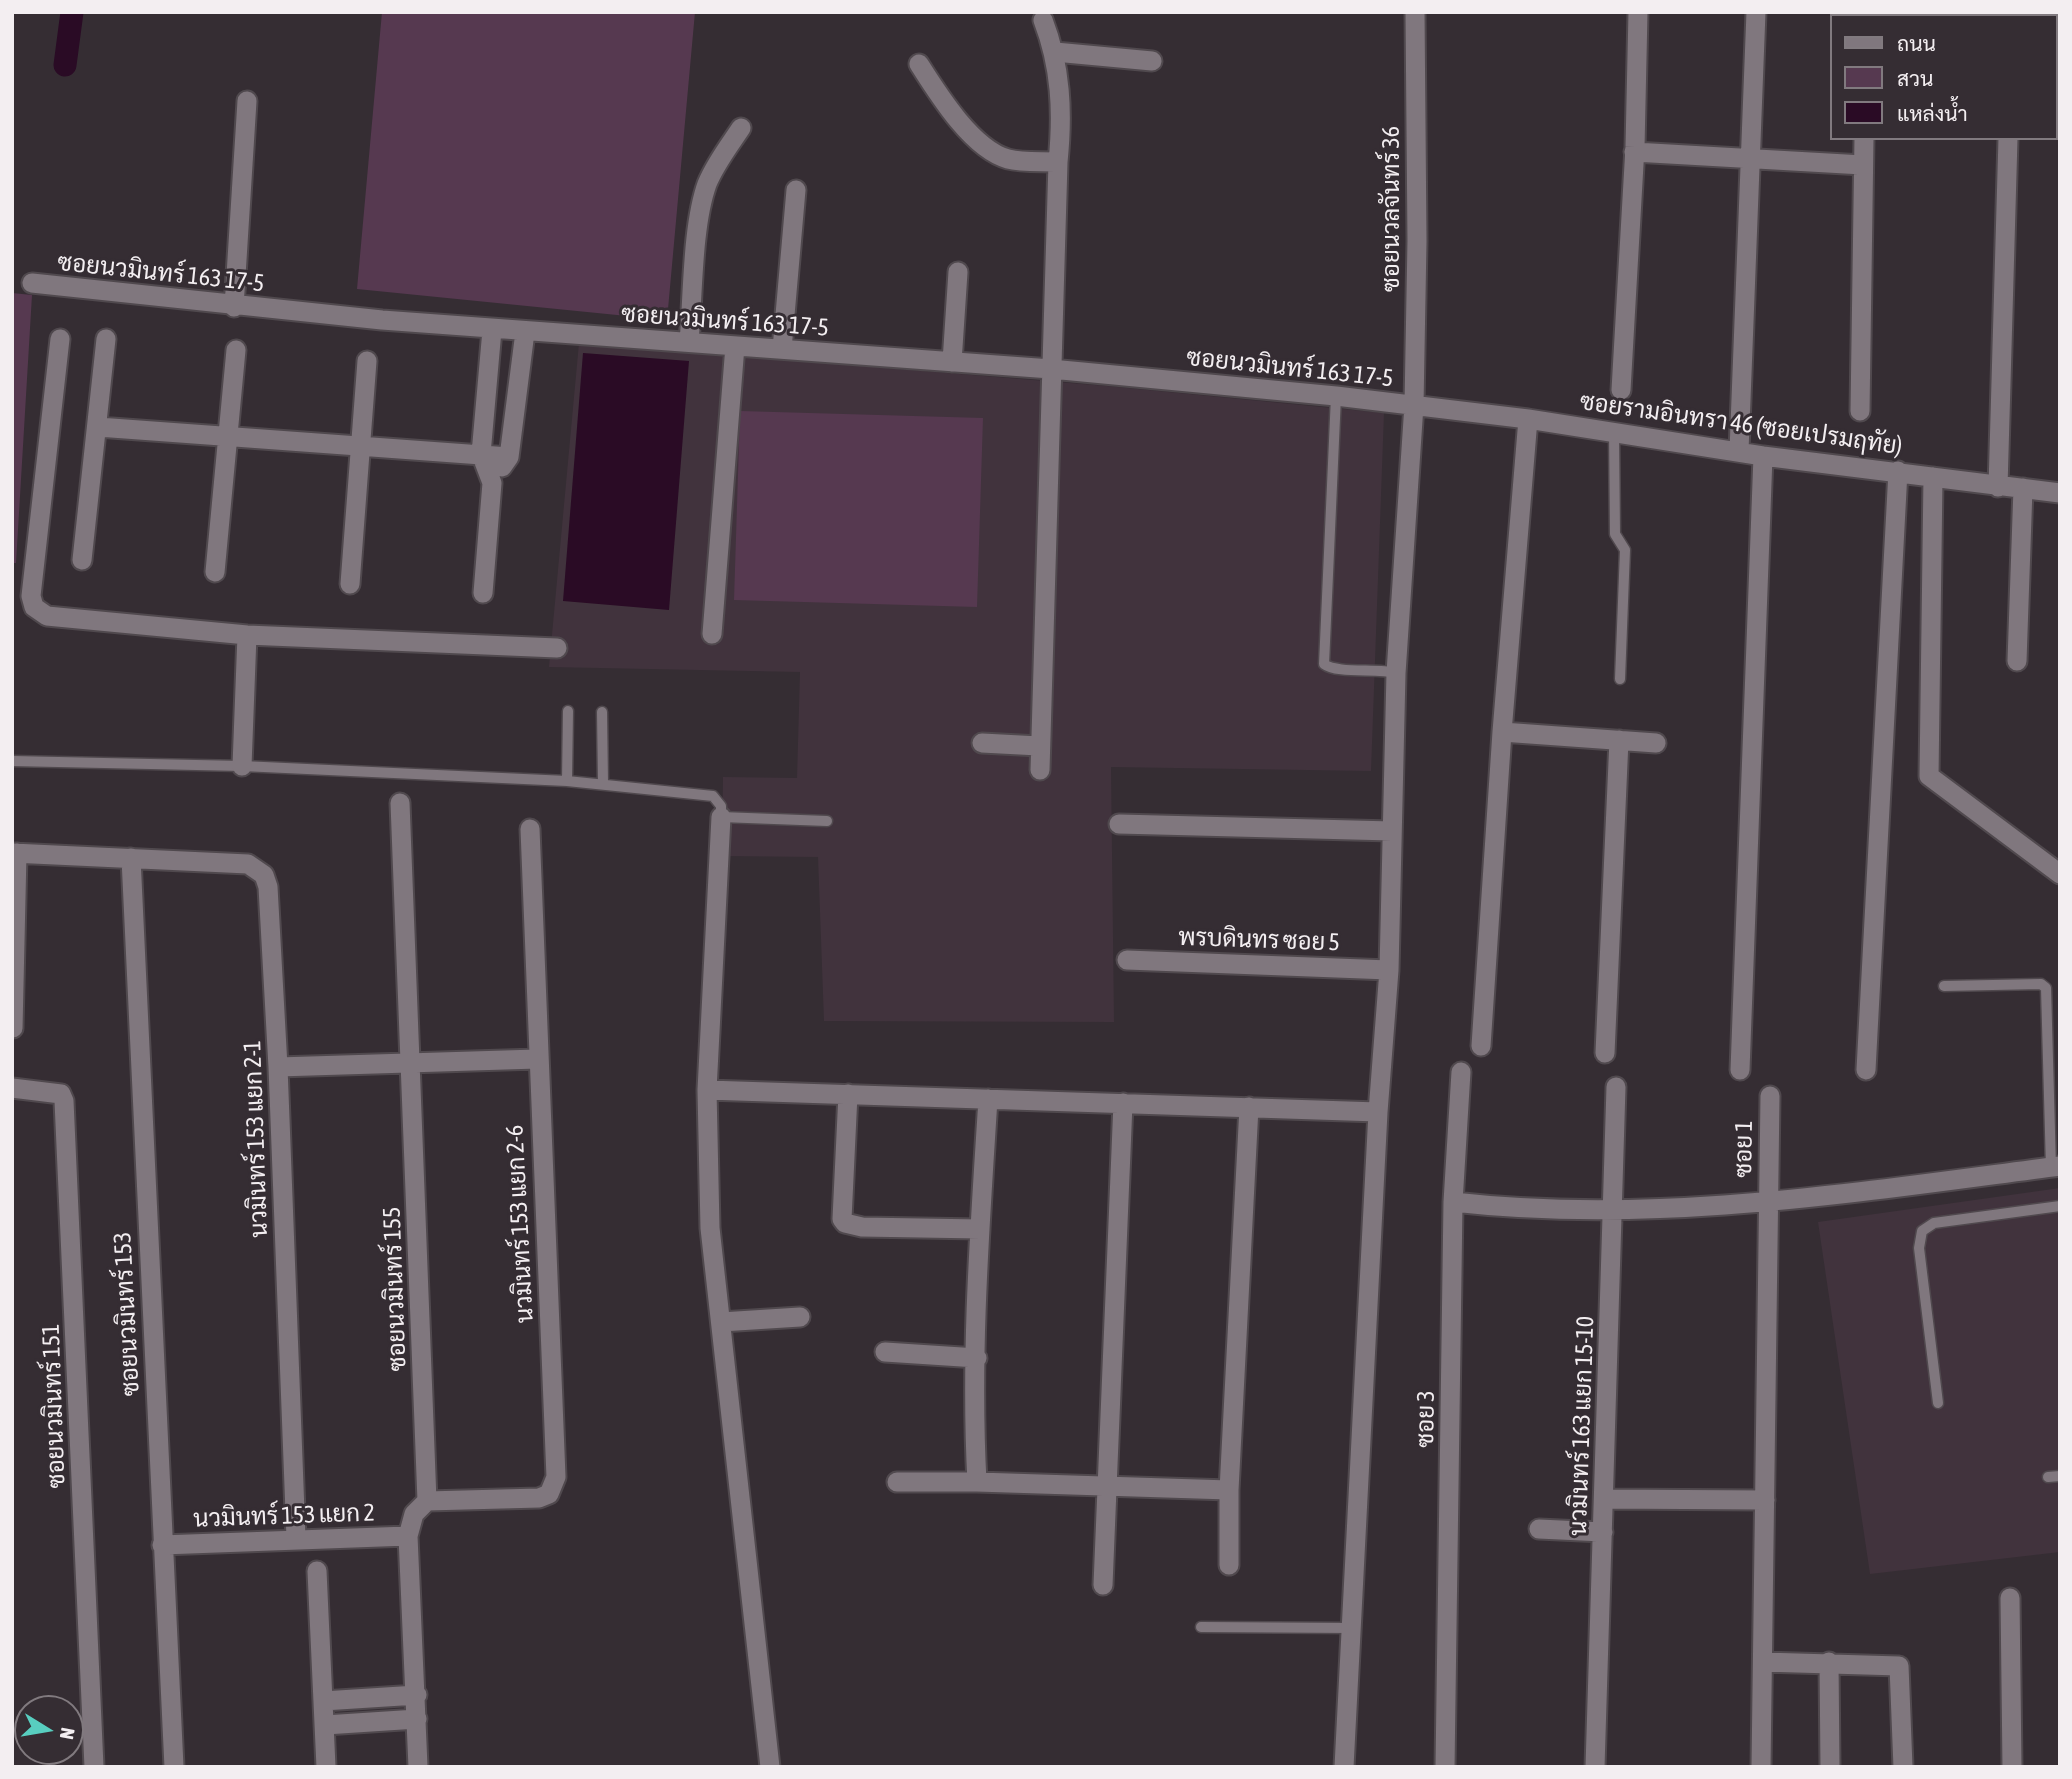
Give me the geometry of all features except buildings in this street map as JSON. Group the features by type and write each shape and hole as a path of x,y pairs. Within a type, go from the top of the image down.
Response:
{"street":[{"name":"ซอยนวลจันทร์ 36","path":"1344,1767 1378,1112 1389,970 1396,673 1414,405 1417,241 1415,12"},
{"path":"1621,390 1634,152 1638,12"},
{"path":"1739,451 1748,157 1756,12"},
{"path":"1040,770 1061,125 1055,52 1043,20"},
{"path":"1055,52 1152,61"},
{"path":"919,64 955,116 992,153 1010,160 1058,162"},
{"path":"234,307 247,101"},
{"path":"689,342 700,217 706,186 717,163 741,128"},
{"path":"1860,411 1864,140"},
{"path":"1998,487 2008,140"},
{"path":"1634,152 1863,165"},
{"path":"782,349 796,190"},
{"path":"952,362 958,272"},
{"name":"ซอยนวมินทร์ 163 17-5","path":"32,283 234,307 492,330 1051,369 1414,405"},
{"path":"483,593 492,483 481,454 492,330"},
{"path":"492,483 509,457 525,332"},
{"path":"60,339 31,596 34,607 47,616 62,620 247,635 558,648"},
{"path":"82,559 106,339"},
{"path":"712,634 735,346"},
{"path":"215,572 236,350"},
{"path":"350,584 367,361"},
{"name":"ซอยรามอินทรา 46 (ซอยเปรมฤทัย)","path":"1414,405 1614,431 1763,456 2060,493"},
{"path":"1481,1046 1502,732 1528,419"},
{"path":"97,427 362,444 509,457"},
{"path":"1740,1070 1763,456"},
{"path":"1866,1070 1898,471"},
{"path":"1933,477 1929,776 2060,874"},
{"path":"2017,661 2023,488"},
{"path":"242,766 247,635"},
{"path":"1502,732 1656,743"},
{"path":"1605,1053 1619,740"},
{"path":"982,743 1039,746"},
{"name":"ซอยนวมินทร์ 155","path":"400,803 427,1501"},
{"path":"721,817 707,1090 710,1228 770,1767"},
{"path":"1119,824 1392,831"},
{"name":"นวมินทร์ 153 แยก 2-6","path":"427,1501 539,1498 549,1494 556,1477 537,1059 530,829"},
{"path":"13,1028 15,853 131,858"},
{"name":"นวมินทร์ 153 แยก 2-1","path":"131,858 248,864 264,875 268,887 278,1067 296,1538"},
{"name":"ซอยนวมินทร์ 153","path":"131,858 174,1767"},
{"name":"พรบดินทร ซอย 5","path":"1126,960 1389,970"},
{"path":"278,1067 411,1065 537,1059"},
{"name":"ซอย 3","path":"1445,1767 1453,1202 1461,1072"},
{"name":"นวมินทร์ 163 แยก 15-10","path":"1595,1767 1616,1087"},
{"name":"ซอยนวมินทร์ 151","path":"12,1088 61,1094 64,1101 94,1767"},
{"path":"707,1090 1378,1112"},
{"path":"848,1094 842,1219 845,1223 862,1227 980,1229"},
{"name":"ซอย 1","path":"1760,1767 1770,1096"},
{"path":"977,1482 976,1358 988,1099"},
{"path":"1103,1585 1123,1103"},
{"path":"1229,1565 1228,1490 1249,1107"},
{"path":"1453,1202 1498,1207 1612,1210 1768,1203 2056,1167"},
{"path":"721,1322 800,1317"},
{"path":"885,1352 976,1358"},
{"path":"897,1482 1106,1484 1228,1490"},
{"path":"1604,1499 1765,1500"},
{"path":"418,1767 417,1695 408,1536 414,1514 427,1501"},
{"path":"1539,1530 1603,1532"},
{"name":"นวมินทร์ 153 แยก 2","path":"162,1545 408,1536"},
{"path":"317,1572 326,1767"},
{"path":"2010,1598 2012,1767"},
{"path":"1763,1662 1893,1664 1901,1669 1903,1767"},
{"path":"1829,1662 1830,1767"},
{"path":"323,1701 417,1695"},
{"path":"325,1725 417,1719"}],"lane":[{"path":"1336,396 1324,664 1333,669 1379,669 1396,673"},
{"path":"1614,431 1615,534 1625,550 1620,679"},
{"path":"567,781 568,711"},
{"path":"602,712 603,783"},
{"path":"12,761 242,766 603,783 704,793 719,800 721,817 827,821"},
{"path":"1944,986 2041,984 2046,988 2056,1167"},
{"path":"1938,1403 1919,1248 1922,1231 1934,1223 2060,1206"},
{"path":"2048,1477 2060,1476"},
{"path":"1201,1627 1353,1628"}],"shaded area":[{"path":"579,343 1107,386 1384,413 1371,771 1111,767 1114,1022 824,1021 818,857 722,856 723,777 797,778 800,672 549,667"},
{"path":"2060,1188 2060,1552 1870,1574 1818,1222"}],"green space":[{"path":"382,12 695,12 667,320 357,289"},
{"path":"12,293 32,295 16,563 12,563"},
{"path":"740,411 983,418 977,607 734,600"}],"water":[{"path":"583,353 689,361 669,610 563,601"}],"waterway":[{"path":"65,65 72,12"}]}
